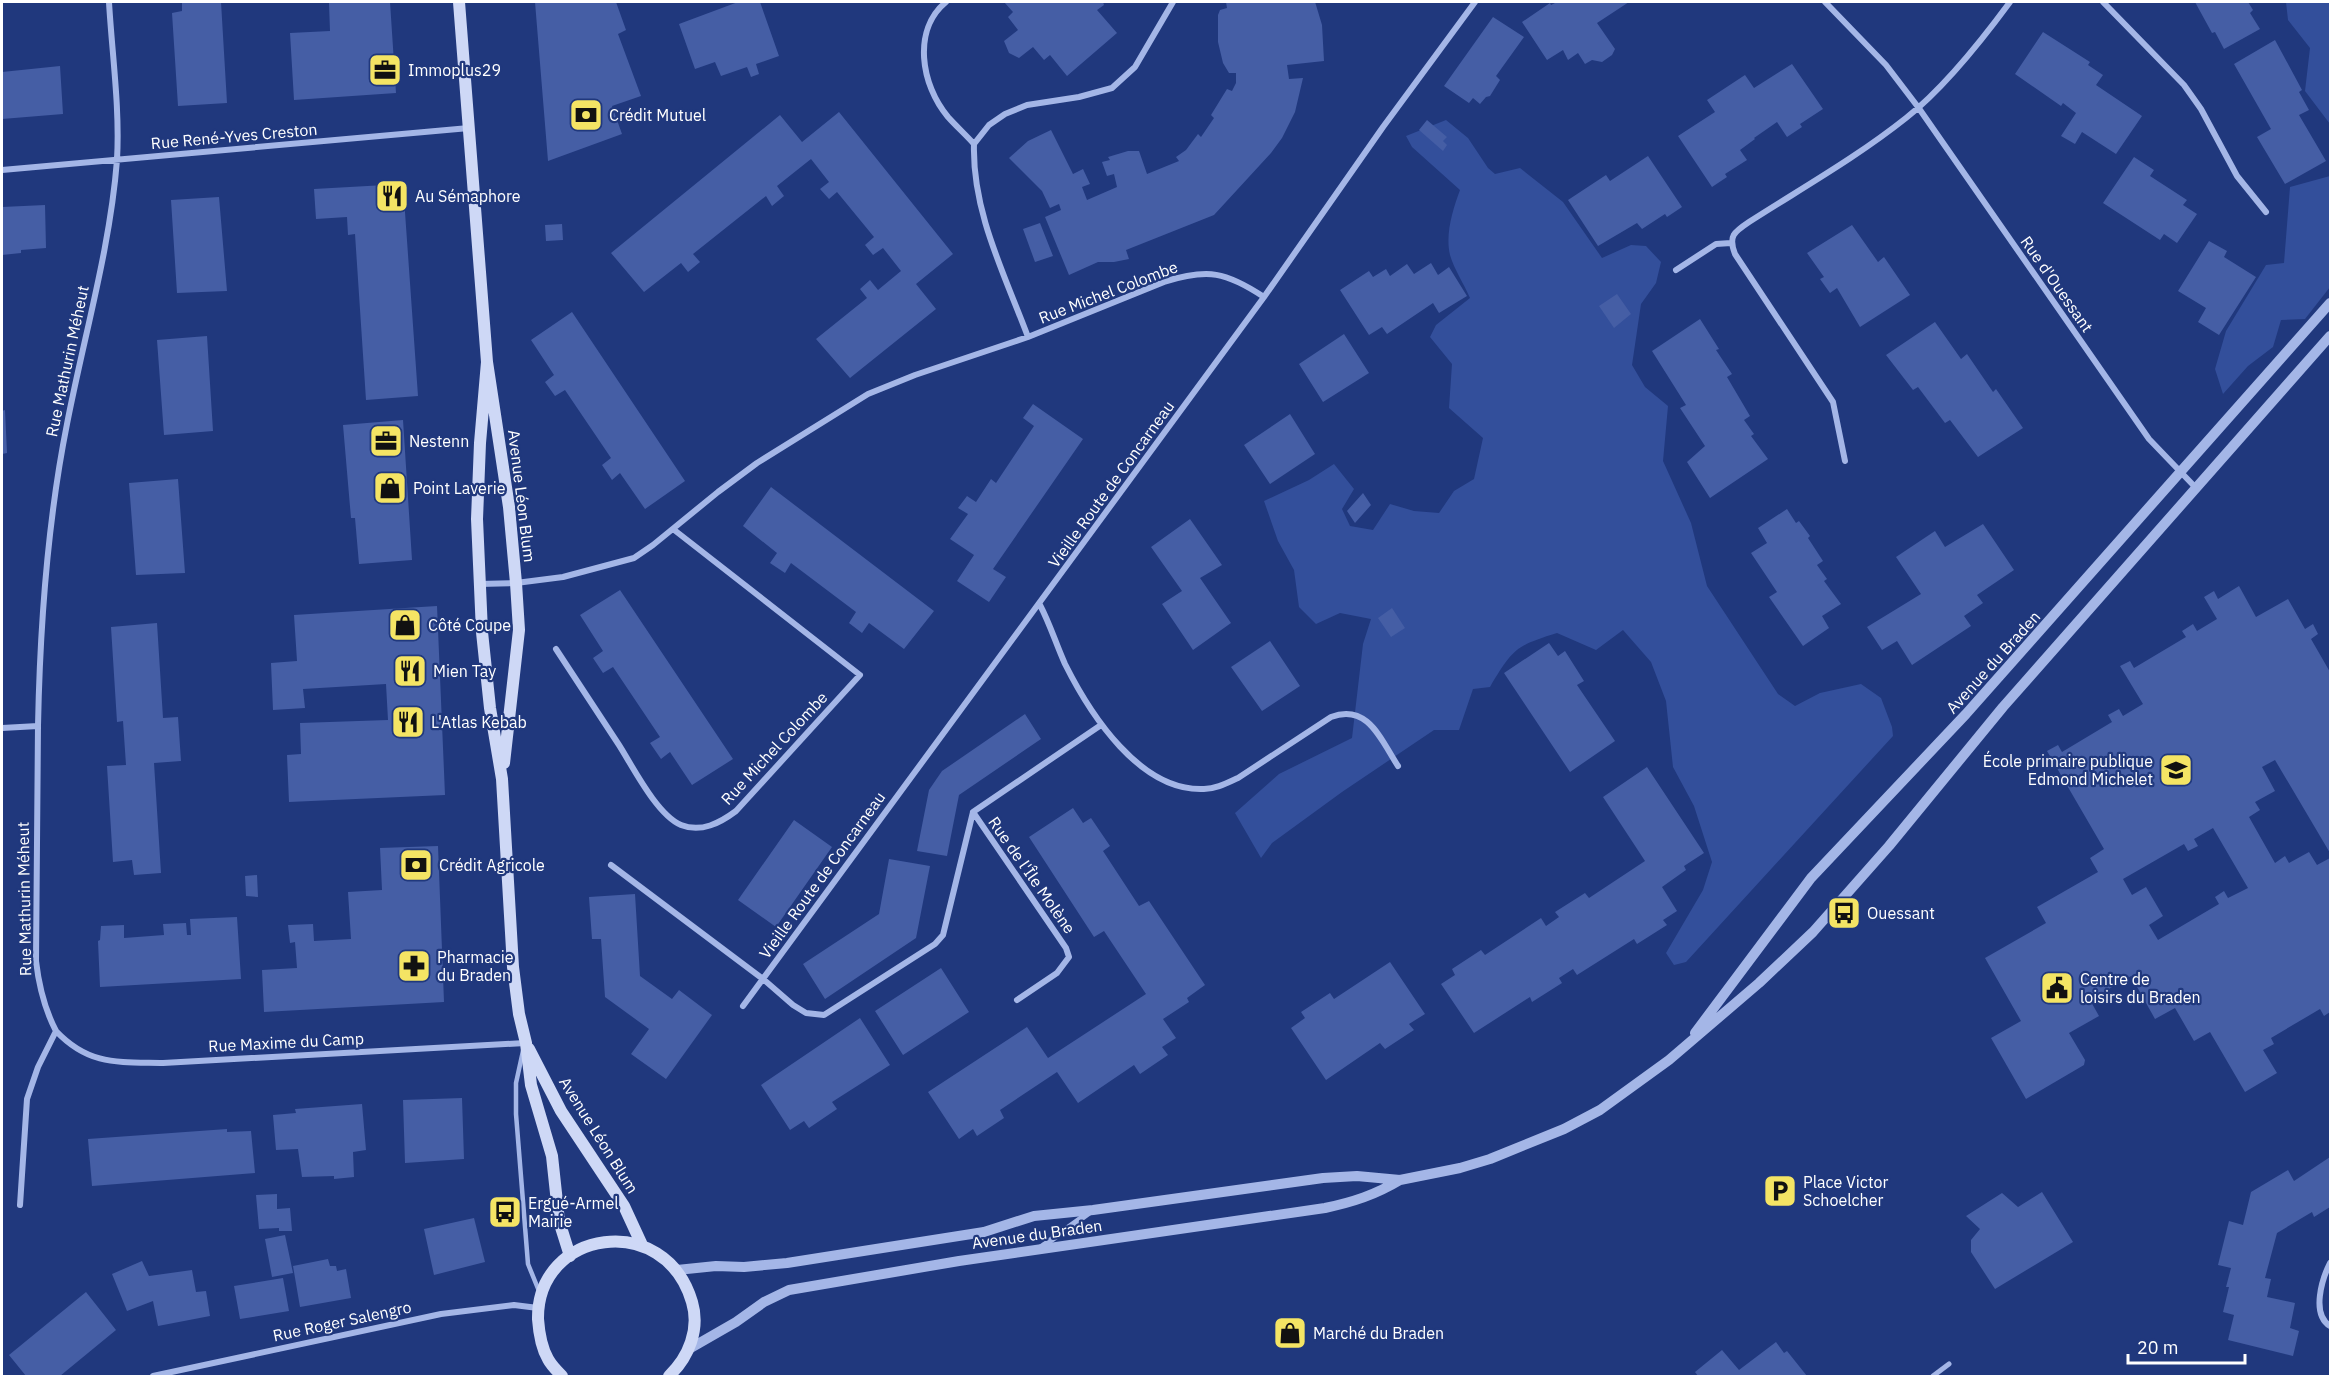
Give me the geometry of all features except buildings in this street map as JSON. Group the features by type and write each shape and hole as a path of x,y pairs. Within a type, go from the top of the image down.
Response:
{"main road":[{"name":"Avenue Léon Blum","path":"459,2 487,362 509,507 519,630 502,779"},
{"name":"Avenue Léon Blum","path":"487,362 478,480 478,584 490,708 502,779 515,984 531,1085 552,1156 559,1221 570,1256"},
{"name":"Avenue Léon Blum","path":"526,1043 561,1110 624,1206 642,1245"},
{"path":"562,1377 548,1359 539,1334 538,1308 547,1282 555,1270 570,1256 586,1247 604,1242 624,1241 642,1245 665,1258 677,1270 688,1288 694,1308 694,1329 689,1349 679,1367 669,1377"}],"street":[{"name":"Rue Mathurin Méheut","path":"56,1031 46,1012 39,988 36,961 41,612 55,490 66,424 106,241 117,159 109,2"},
{"path":"946,2 937,9 928,27 925,41 927,81 947,116 974,144 989,125 1005,114 1027,105 1079,97 1112,88 1135,67 1173,2"},
{"name":"Vieille Route de Concarneau","path":"743,1006 966,701 1040,605 1475,2"},
{"name":"Rue d'Ouessant","path":"1825,2 1886,65 1918,107 2149,439 2197,489"},
{"path":"1845,461 1833,402 1742,266 1731,243 1734,234 1908,117 1955,69 2010,2"},
{"path":"2103,2 2184,85 2201,109 2237,176 2266,212"},
{"name":"Rue René-Yves Creston","path":"2,170 470,129"},
{"name":"Rue Michel Colombe","path":"974,144 974,163 981,209 1028,337"},
{"path":"1676,270 1716,244 1731,243"},
{"name":"Rue Michel Colombe","path":"478,584 516,583 563,577 634,558 757,464 868,394 915,375 954,364 1028,337 1182,276 1217,274 1244,283 1264,297"},
{"name":"Avenue du Braden","path":"1685,1046 1811,878 1966,714 2331,303"},
{"name":"Avenue du Braden","path":"677,1270 716,1266 744,1268 787,1263 984,1232 1034,1216 1323,1179 1357,1176 1400,1180 1460,1168 1564,1130 1614,1100 1685,1046 1766,977 1813,932 1888,846 2003,707 2331,336"},
{"name":"Rue Michel Colombe","path":"556,649 650,793 673,821 689,827 703,827 723,821 736,811 860,675 673,530"},
{"path":"1040,605 1067,667 1101,725 1145,769 1162,781 1181,787 1206,789 1222,786 1331,717 1347,713 1360,715 1370,722 1398,766"},
{"name":"Rue de l'Île Molène","path":"763,979 806,1013 824,1015 935,944 943,935 946,925 973,812 1101,725"},
{"path":"2,728 38,726"},
{"name":"Rue de l'Île Molène","path":"973,812 1066,948 1069,957 1056,973 1017,1000"},
{"name":"Vieille Route de Concarneau","path":"611,865 763,979"},
{"path":"21,1205 27,1099 38,1068 56,1031"},
{"name":"Rue Maxime du Camp","path":"56,1031 69,1044 85,1054 115,1062 174,1062 526,1043"},
{"name":"Avenue du Braden","path":"689,1349 736,1322 764,1302 789,1290 959,1261 1325,1208 1357,1201 1380,1192 1400,1180"},
{"path":"1036,1250 1093,1210"},
{"path":"2331,1263 2325,1273 2320,1313 2326,1324 2331,1326"},
{"name":"Rue Roger Salengro","path":"153,1377 441,1314 514,1305 538,1308"},
{"path":"1933,1377 1949,1364"}],"lane":[{"path":"526,1043 516,1083 516,1114 528,1264 541,1296"}],"shaded area":[{"path":"2286,2 2330,2 2330,124 2305,91 2310,48 2288,20"},
{"path":"1446,120 1468,138 1488,168 1495,174 1520,168 1563,202 1602,258 1631,245 1646,246 1661,262 1656,283 1641,304 1632,365 1645,387 1668,406 1663,461 1691,523 1707,586 1778,694 1795,706 1820,693 1861,684 1881,698 1892,727 1893,736 1686,962 1674,965 1666,953 1703,890 1712,862 1694,806 1673,767 1666,701 1651,662 1623,630 1596,650 1557,633 1523,646 1504,664 1490,687 1473,689 1459,730 1434,730 1272,843 1261,858 1235,813 1279,774 1352,738 1363,644 1371,619 1340,613 1316,624 1299,607 1294,570 1278,541 1264,501 1309,480 1334,464 1354,489 1342,509 1350,526 1373,530 1390,504 1414,511 1439,513 1454,491 1474,479 1483,438 1449,408 1452,364 1430,337 1436,325 1470,298 1454,266 1448,239 1450,222 1460,190 1412,147 1406,136"},
{"path":"2330,176 2330,287 2305,319 2281,320 2273,347 2248,366 2223,394 2215,369 2226,331 2266,265 2284,263 2290,187"}],"place":[{"name":"Immoplus29","path":"385,70"},
{"name":"Crédit Mutuel","path":"586,115"},
{"name":"Au Sémaphore","path":"392,196"},
{"name":"Nestenn","path":"386,441"},
{"name":"Point Laverie","path":"390,488"},
{"name":"Côté Coupe","path":"405,625"},
{"name":"Mien Tay","path":"410,671"},
{"name":"L'Atlas Kebab","path":"408,722"},
{"name":"École primaire publique Edmond Michelet","path":"2176,770"},
{"name":"Crédit Agricole","path":"416,865"},
{"name":"Ouessant","path":"1844,913"},
{"name":"Pharmacie du Braden","path":"414,966"},
{"name":"Centre de loisirs du Braden","path":"2057,988"},
{"name":"Place Victor Schoelcher","path":"1780,1191"},
{"name":"Ergué-Armel Mairie","path":"505,1212"},
{"name":"Marché du Braden","path":"1290,1333"}]}
